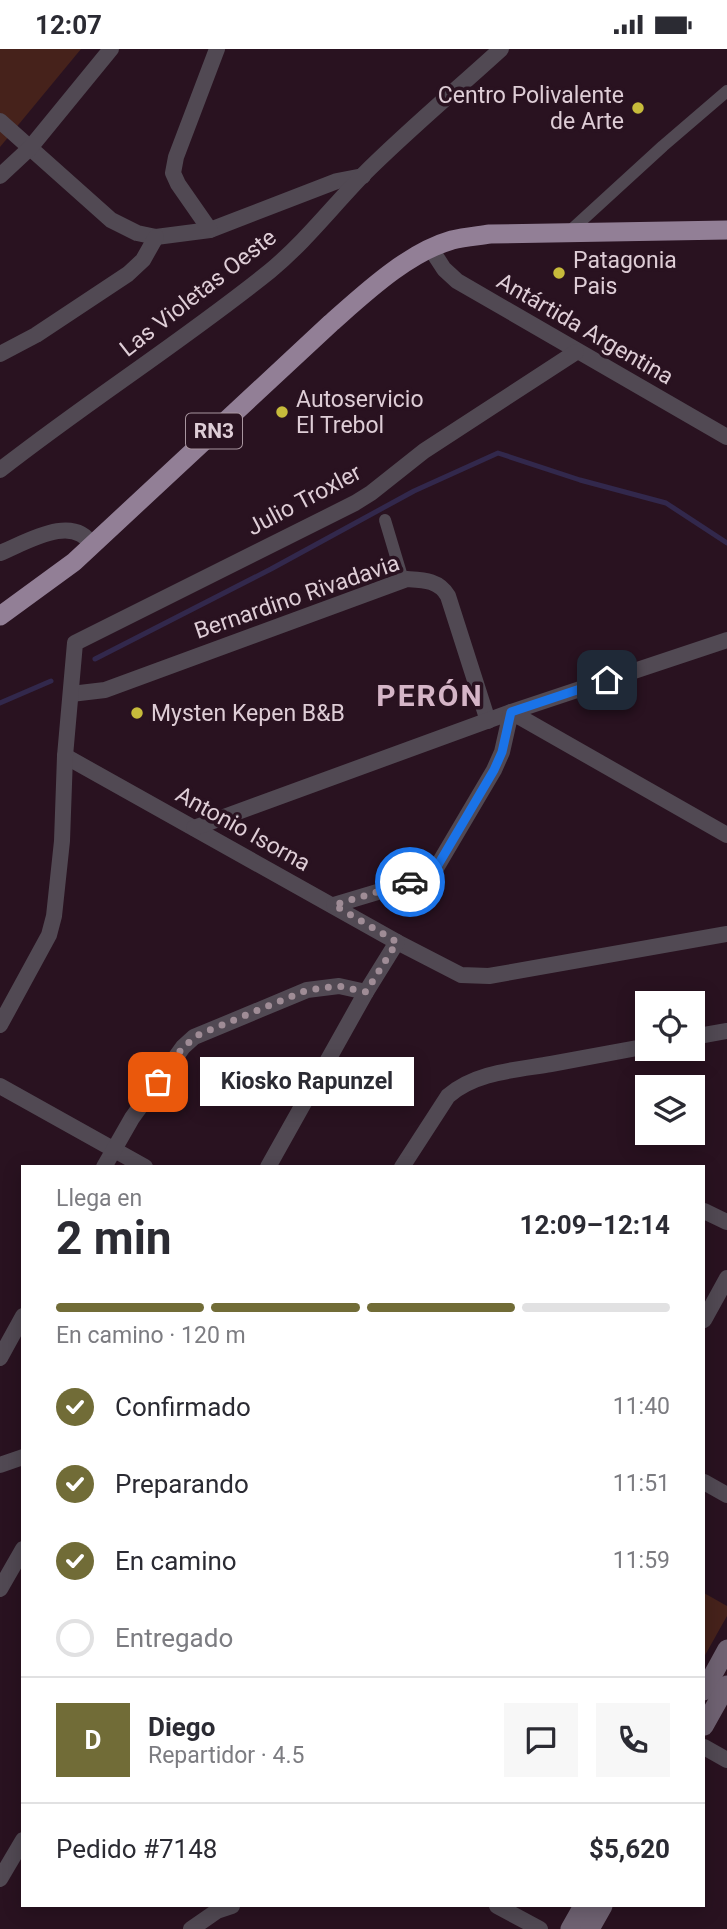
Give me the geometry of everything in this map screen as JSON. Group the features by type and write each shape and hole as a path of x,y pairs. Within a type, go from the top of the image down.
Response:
{"highway":[{"name":"RN3","path":"0,616 74,562 374,286 431,249 451,241 489,234 727,230"}],"main road":[{"path":"705,1689 727,1649"},
{"path":"705,1724 727,1685"},
{"path":"570,1929 582,1907"},
{"path":"590,1929 602,1907"}],"street":[{"path":"0,176 30,148 111,49"},
{"path":"210,230 173,173 176,157 218,49"},
{"name":"Las Violetas Oeste","path":"0,470 273,268 363,176 501,49"},
{"path":"569,232 727,90"},
{"path":"0,121 111,220 125,228 156,237 210,230 337,181 363,176"},
{"path":"0,355 36,335 128,274 143,260 156,237"},
{"name":"Antártida Argentina","path":"431,249 444,269 457,281 727,437"},
{"name":"Julio Troxler","path":"71,694 75,643 373,497 424,451 576,352"},
{"path":"385,520 404,580"},
{"path":"0,553 58,531 79,531 87,536 92,545"},
{"name":"Bernardino Rivadavia","path":"71,694 105,690 404,580 424,580 444,589 488,721"},
{"path":"194,828 511,712 727,640"},
{"path":"0,1025 49,935 54,916 62,841 65,756 71,694"},
{"path":"511,712 727,835"},
{"path":"334,905 421,879 435,870 494,770 502,752 511,712"},
{"name":"Antonio Isorna","path":"65,756 461,975 489,976 727,934"},
{"path":"269,1165 397,942"},
{"path":"105,1165 132,1118 183,1047 194,1037 307,990 339,986 366,992"},
{"path":"705,1035 727,1031"},
{"path":"403,1165 447,1096 457,1087 497,1074 635,1048"},
{"path":"0,1086 141,1165"},
{"path":"705,1211 727,1222"},
{"path":"705,1318 727,1278"},
{"path":"0,1358 21,1320"},
{"path":"0,1465 21,1458"},
{"path":"705,1483 727,1495"},
{"path":"0,1589 21,1552"},
{"path":"705,1748 727,1761"},
{"path":"0,1879 21,1843"},
{"path":"191,1929 217,1911 229,1907"},
{"path":"498,1907 540,1929"}],"shaded area":[{"path":"0,49 81,49 0,147"},
{"path":"705,1594 727,1606 727,1616 705,1655"}],"waterway":[{"path":"95,659 271,569 414,491 498,453 580,480 666,503 727,543"},
{"path":"0,703 51,681"}],"way so far":[{"path":"158,1082 183,1047 200,1034 307,990 339,986 366,992 397,942 334,905 410,882"}],"place":[{"name":"Centro Polivalente de Arte","path":"638,108"},
{"name":"Patagonia Pais","path":"559,273"},
{"name":"Autoservicio El Trebol","path":"282,412"},
{"name":"Mysten Kepen B&B","path":"137,713"},
{"name":"Kiosko Rapunzel","path":"158,1082"}],"district":[{"name":"PERÓN","path":"430,695"}],"route":[{"path":"410,882 435,870 494,770 502,752 511,712 607,680"}]}
